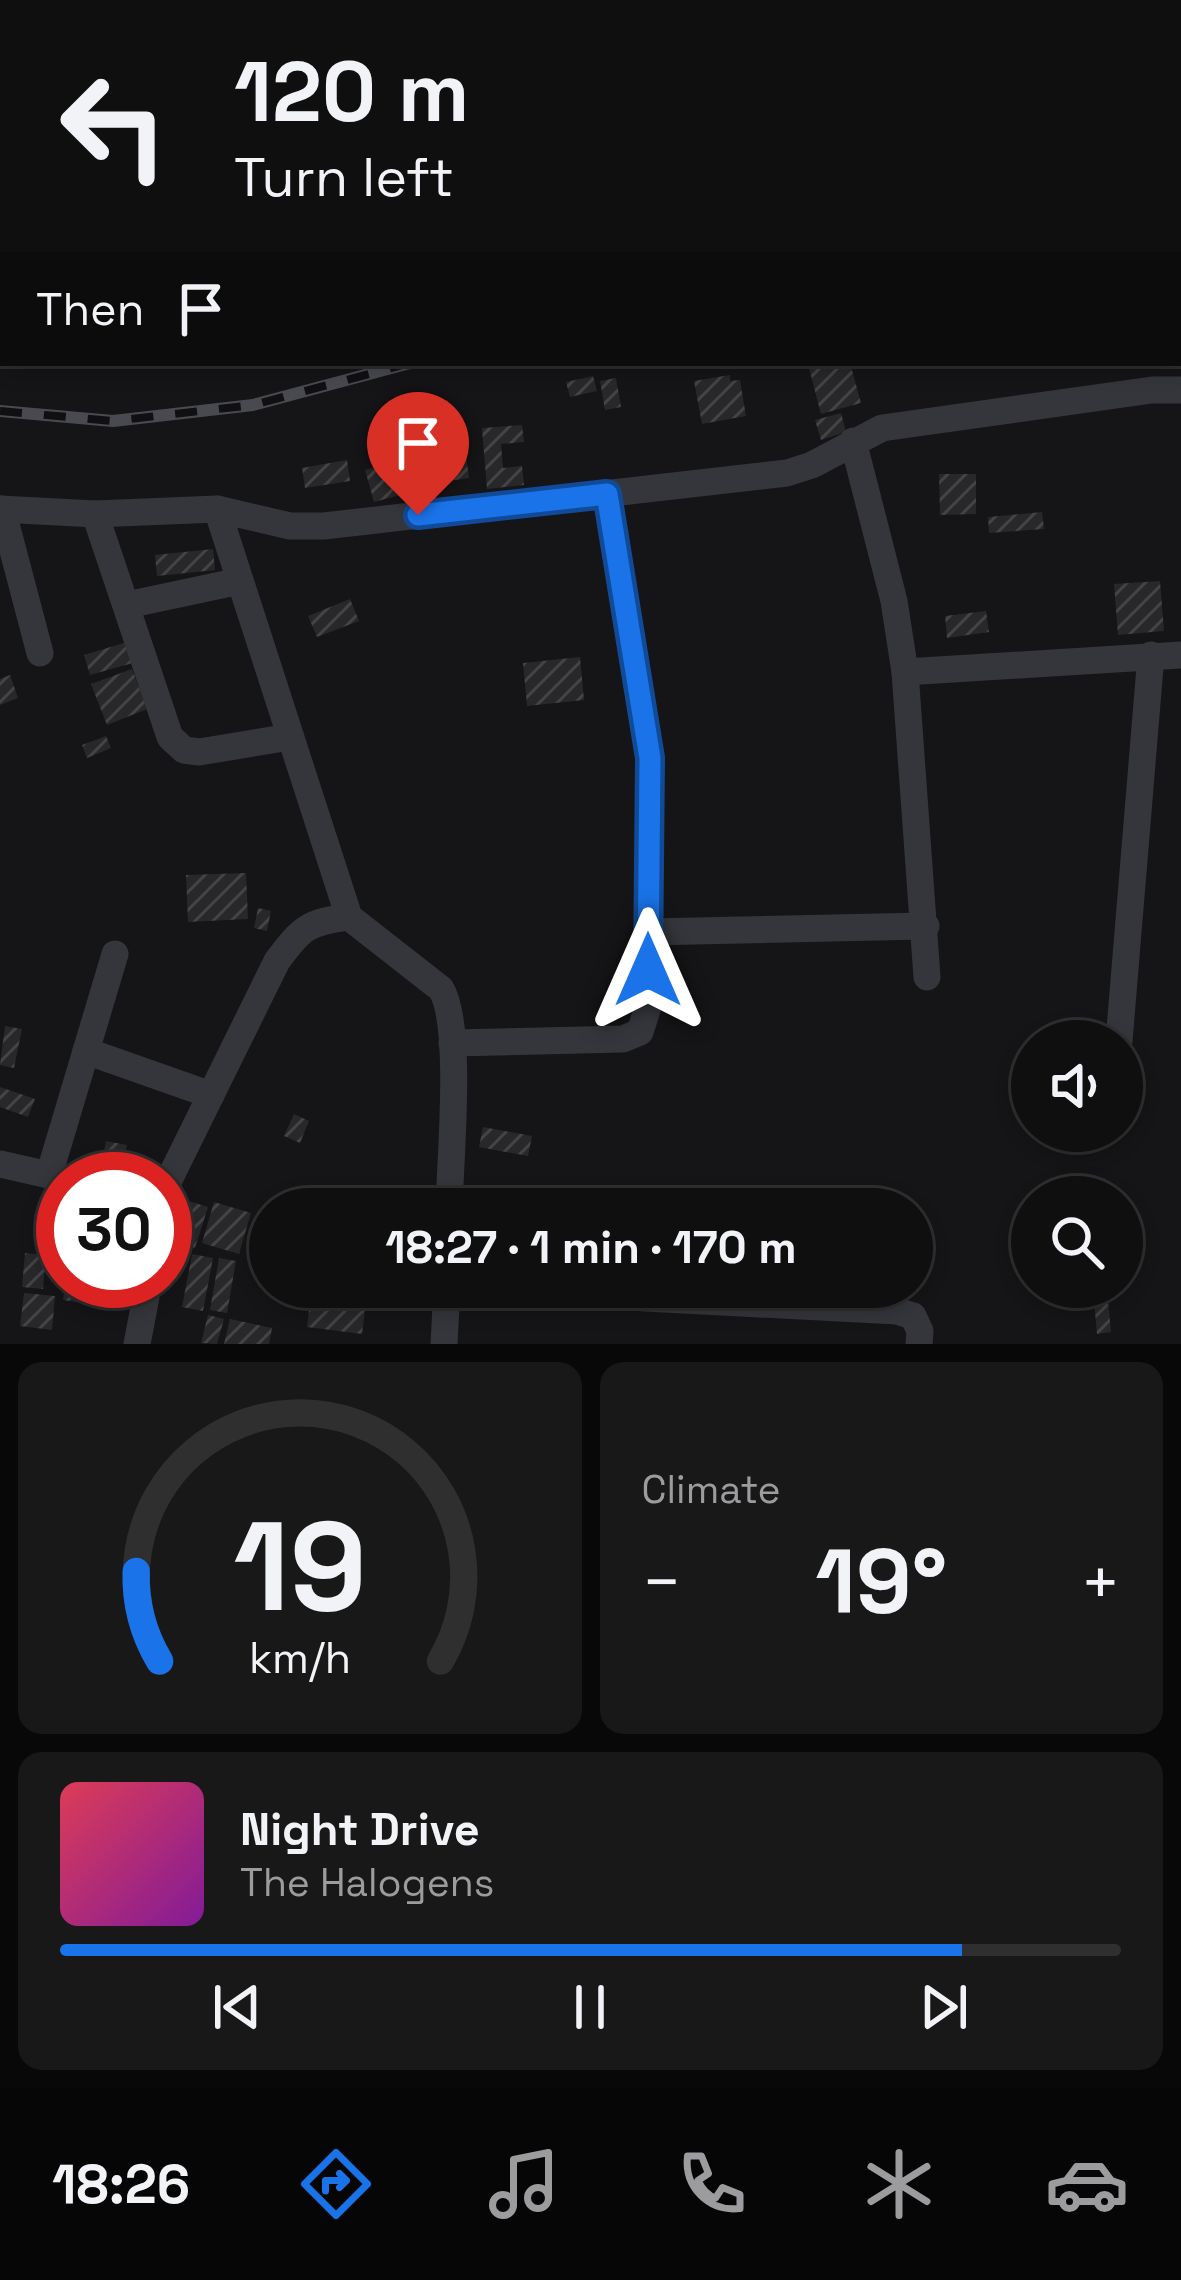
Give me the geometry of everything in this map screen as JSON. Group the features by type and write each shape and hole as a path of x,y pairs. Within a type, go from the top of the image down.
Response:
{"street":[{"path":"40,653 1,509 95,514 217,509 290,526 323,526 787,473 882,428 1151,376 1181,389"},
{"path":"854,441 894,601 905,672 927,976"},
{"path":"452,1043 623,1039 640,1032 648,1007 650,758 607,494"},
{"path":"217,509 349,917 440,989 448,1001 452,1043 449,1188"},
{"path":"95,514 170,736 184,750 199,752 290,736"},
{"path":"127,605 240,581"},
{"path":"1121,1020 1151,655"},
{"path":"905,672 1181,655"},
{"path":"183,1152 277,961 302,928 319,920 349,917"},
{"path":"649,932 926,926"},
{"path":"63,1152 115,954"},
{"path":"86,1051 211,1095"},
{"path":"0,1164 36,1172"},
{"path":"137,1344 144,1308"},
{"path":"444,1344 446,1308"},
{"path":"855,1308 897,1310 913,1316 920,1331 919,1344"}],"building":[{"path":"851,366 861,403 821,414 809,368"},
{"path":"730,375 730,381 740,380 746,416 702,424 694,381"},
{"path":"593,376 597,391 570,397 566,382"},
{"path":"616,378 621,407 605,410 600,381"},
{"path":"841,413 846,432 821,440 815,420"},
{"path":"522,425 524,442 501,444 503,468 522,466 524,485 487,489 482,428"},
{"path":"464,439 469,478 429,484 423,444"},
{"path":"347,460 350,481 305,488 302,468"},
{"path":"399,461 407,493 374,502 365,470"},
{"path":"939,474 976,474 976,514 940,515"},
{"path":"1042,512 1044,529 989,533 988,517"},
{"path":"213,549 215,570 157,576 155,555"},
{"path":"1160,581 1164,631 1118,635 1114,584"},
{"path":"350,599 359,621 317,637 308,616"},
{"path":"986,611 989,632 947,638 945,616"},
{"path":"127,642 133,663 90,675 84,655"},
{"path":"580,657 584,700 527,706 523,663"},
{"path":"132,669 147,709 107,725 91,684"},
{"path":"10,675 18,698 0,705 0,679"},
{"path":"106,736 111,748 87,758 82,745"},
{"path":"246,873 248,919 188,922 186,875"},
{"path":"258,908 271,911 267,931 254,928"},
{"path":"5,1026 22,1029 14,1068 0,1065"},
{"path":"0,1087 35,1099 28,1117 0,1107"},
{"path":"294,1114 309,1121 300,1143 284,1136"},
{"path":"483,1127 532,1136 528,1156 479,1147"},
{"path":"106,1141 127,1145 125,1152 104,1152"},
{"path":"192,1202 208,1207 192,1247"},
{"path":"214,1202 249,1212 239,1254 202,1243"},
{"path":"25,1253 36,1254 36,1288 22,1287"},
{"path":"192,1254 213,1258 203,1311 187,1308 192,1308"},
{"path":"219,1258 236,1261 227,1313 210,1310"},
{"path":"24,1293 36,1294 36,1308 54,1308 52,1330 20,1326"},
{"path":"309,1308 365,1308 362,1334 307,1327"},
{"path":"1095,1308 1109,1308 1111,1332 1097,1334"},
{"path":"208,1315 224,1319 217,1344 201,1343"},
{"path":"230,1319 272,1328 269,1344 224,1344"}],"railway":[{"path":"0,411 113,421 253,405 399,366"}],"route":[{"path":"418,515 607,494 650,758 648,970"}]}
